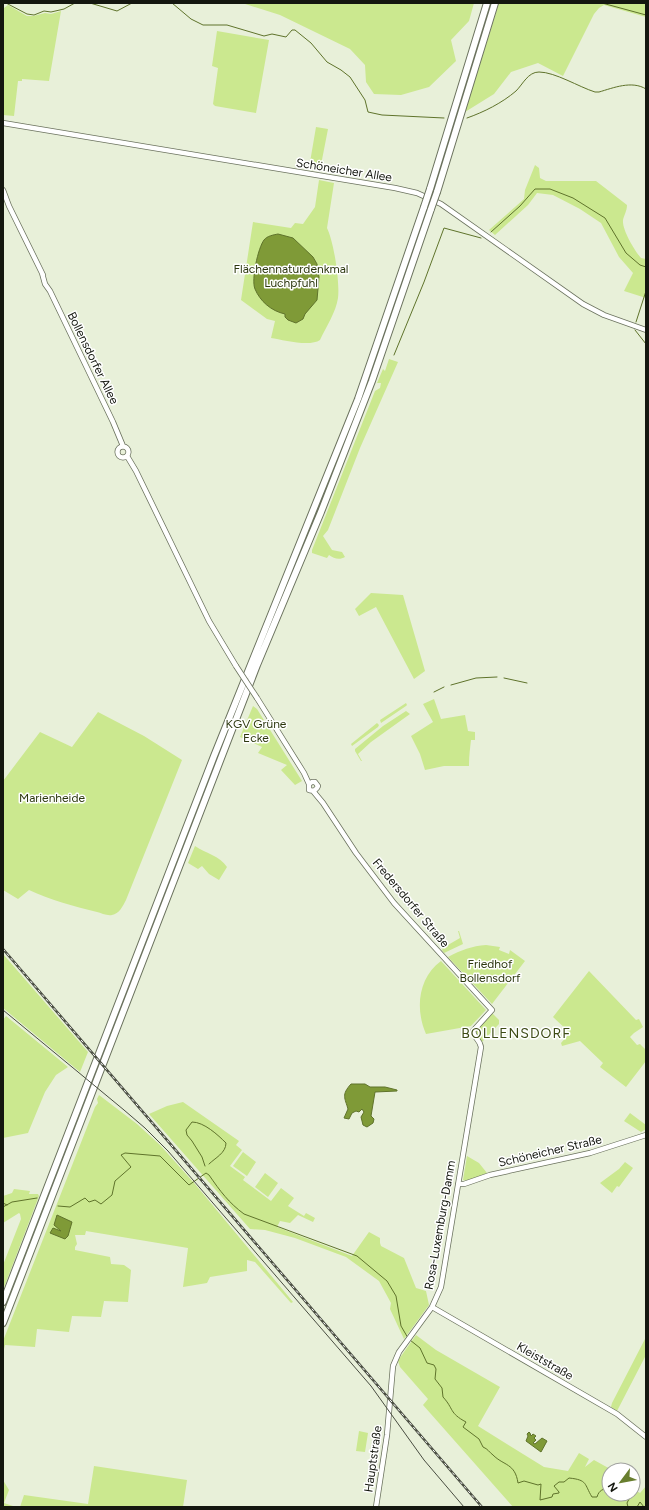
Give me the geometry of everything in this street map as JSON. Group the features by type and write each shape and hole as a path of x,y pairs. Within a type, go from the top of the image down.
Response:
{"highway":[{"path":"3,1302 214,756 358,399 430,189 487,3"},
{"path":"3,1323 257,664 321,512 372,381 437,192 495,3"}],"street":[{"name":"Schöneicher Allee","path":"3,123 395,188 417,193 441,204 583,304 604,315 646,330"},
{"name":"Bollensdorfer Allee","path":"3,190 4,196 48,284 113,422 121,447"},
{"name":"Bollensdorfer Allee","path":"121,447 117,452 119,456 122,458 127,456"},
{"name":"Bollensdorfer Allee","path":"121,447 128,450 127,456 136,471 209,621 311,783"},
{"path":"311,783 317,784 315,791 308,788 311,783"},
{"name":"Fredersdorfer Straße","path":"315,791 356,854 394,903 492,1010 474,1031"},
{"name":"Rosa-Luxemburg-Damm","path":"389,1413 395,1358 432,1307 439,1293 442,1280 481,1047 474,1035 474,1031"},
{"name":"Schöneicher Straße","path":"458,1184 464,1184 490,1174 590,1153 646,1134"},
{"name":"Kleiststraße","path":"432,1307 617,1414 646,1437"},
{"name":"Hauptstraße","path":"376,1507 389,1413"}],"green space":[{"path":"242,3 474,3 469,21 451,40 456,61 429,87 401,95 374,94 366,82 365,65 350,49 280,15"},
{"path":"499,3 646,3 646,17 604,5 594,14 563,76 538,63 511,72 494,94 465,112"},
{"path":"8,5 27,16 45,13 51,14 61,11 49,81 22,79 22,81 18,81 14,116 3,115 3,14 4,8"},
{"path":"217,31 269,40 256,113 215,106 213,104 218,68 212,66"},
{"path":"316,127 328,129 320,170 309,168"},
{"path":"535,165 539,168 540,178 546,181 596,181 627,205 623,224 629,240 638,255 641,258 646,259 646,298 624,291 633,273 619,257 601,223 580,209 553,195 537,193 528,205 495,235 489,230 524,199 525,190"},
{"name":"Flächennaturdenkmal Luchpfuhl","path":"319,180 334,183 327,228 334,252 337,273 337,303 320,340 316,342 303,343 271,338 275,321 267,319 241,300 253,222 291,228 295,223 303,224 315,207"},
{"path":"389,359 398,362 360,448 328,530 323,536 332,550 342,552 345,557 337,559 329,555 327,558 312,553 375,391 380,388 381,383 377,383 383,369 385,371"},
{"path":"371,593 403,595 425,671 414,679 376,607 359,616 355,609"},
{"path":"434,699 441,719 465,715 468,731 475,732 475,740 471,740 469,766 444,766 425,770 420,754 411,736 433,722 423,704"},
{"path":"406,703 406,706 381,723 380,720"},
{"name":"KGV Grüne Ecke","path":"253,706 257,709 302,781 295,785 281,770 287,765 258,753 262,747 240,737"},
{"path":"406,711 410,714 371,742 358,754 361,761 355,749 383,726"},
{"name":"Marienheide","path":"98,712 144,736 182,760 126,900 119,911 110,915 45,897 29,890 18,899 3,890 3,781 40,732 72,747"},
{"path":"377,723 379,725 378,727 352,746 351,744"},
{"path":"195,846 216,857 227,867 219,880 209,874 202,866 198,869 188,863"},
{"path":"458,931 463,944 444,953 442,950 443,948 441,949 460,938"},
{"name":"Friedhof Bollensdorf","path":"486,945 500,947 499,950 509,954 510,950 525,961 492,1004 448,957 457,952 476,946"},
{"path":"3,954 88,1052 80,1072 3,1008"},
{"path":"441,961 486,1010 471,1026 426,1034 420,1014 421,994 427,976"},
{"path":"589,971 636,1020 639,1019 643,1027 630,1037 637,1045 640,1044 646,1050 646,1061 626,1087 600,1067 603,1063 580,1041 562,1046 561,1043 570,1033 553,1017"},
{"path":"490,1014 493,1014 499,1020 499,1024 482,1042 475,1034 475,1030"},
{"path":"6,1016 68,1067 56,1075 45,1092 28,1133 3,1138 3,1020"},
{"path":"99,1095 137,1124 160,1145 195,1184 293,1302 291,1303 255,1262 247,1260 247,1271 210,1277 207,1283 183,1287 188,1248 86,1231 85,1235 75,1235 77,1244 75,1250 110,1257 111,1264 124,1265 131,1270 128,1302 104,1301 101,1317 72,1316 69,1332 37,1329 35,1347 5,1345 3,1353 3,1341 95,1107 98,1103 97,1099"},
{"path":"183,1102 239,1141 236,1145 242,1150 230,1166 245,1177 243,1180 271,1201 281,1188 294,1198 288,1206 304,1216 306,1213 315,1218 313,1222 298,1215 290,1223 280,1221 277,1227 352,1256 369,1232 380,1238 381,1246 404,1258 416,1288 426,1291 429,1305 404,1339 390,1309 391,1303 379,1281 346,1257 295,1238 265,1230 250,1229 149,1114 167,1106"},
{"path":"630,1113 646,1125 646,1129 641,1132 624,1121"},
{"path":"243,1152 256,1162 247,1176 233,1166"},
{"path":"467,1156 479,1163 487,1173 468,1181 463,1180"},
{"path":"625,1162 633,1168 619,1187 617,1186 612,1193 600,1183 619,1169"},
{"path":"265,1173 278,1183 268,1197 255,1187"},
{"path":"14,1189 30,1191 29,1194 38,1194 39,1196 3,1290 3,1265 21,1219 19,1213 3,1223 3,1196 12,1193"},
{"path":"416,1335 436,1350 500,1387 478,1426 544,1467 568,1471 579,1453 589,1459 585,1467 594,1460 601,1464 601,1502 641,1502 641,1492 646,1486 646,1507 513,1507 423,1405 428,1399 400,1367 398,1361"},
{"path":"646,1337 646,1355 617,1411 611,1407 612,1403"},
{"path":"359,1431 368,1433 365,1452 356,1451"},
{"path":"94,1466 187,1480 183,1507 20,1507 24,1495 88,1504"},
{"path":"3,1480 9,1490 4,1503 16,1507 3,1507"}],"shaded area":[{"path":"278,234 293,238 313,257 317,264 319,277 317,300 305,314 303,319 296,323 288,320 285,317 285,314 275,311 267,305 257,293 254,285 256,264 262,244 264,240 270,236"},
{"path":"351,1084 365,1084 370,1087 385,1087 397,1091 375,1092 371,1116 374,1119 373,1123 367,1127 363,1125 361,1117 364,1112 362,1109 359,1112 356,1111 352,1113 349,1119 344,1118 348,1109 345,1094"},
{"path":"57,1215 72,1222 68,1236 65,1239 50,1233 53,1228 61,1231 54,1225"},
{"path":"529,1432 531,1436 533,1434 536,1436 534,1438 536,1440 533,1443 535,1444 542,1438 547,1441 541,1452 526,1441 528,1436 527,1434"}],"waterway":[{"path":"6,3 27,14 34,15 44,11 51,12 64,9 75,3"},
{"path":"90,3 117,11 132,3"},
{"path":"172,3 191,19 203,25 227,25 264,36 272,34 286,37 292,30 295,30 311,43 327,62 350,77 365,100 368,112 382,115 444,118"},
{"path":"602,3 646,15"},
{"path":"467,118 499,103 516,91 529,76 539,72 552,74 595,92 629,85 641,86 646,89"},
{"path":"491,232 520,206 535,189 550,189 573,198 605,218 626,253 640,265 646,267"},
{"path":"394,355 444,228 481,238"},
{"path":"636,322 646,291"},
{"path":"635,330 646,344"},
{"path":"451,685 476,678 497,677"},
{"path":"504,678 527,683"},
{"path":"434,692 444,687"},
{"path":"205,1166 202,1157 187,1135 186,1130 192,1122 206,1127 226,1143 224,1150 209,1164"},
{"path":"58,1206 70,1207 85,1198 89,1202 95,1200 101,1204 112,1195 115,1181 131,1167 121,1155 125,1153 160,1156 189,1185 206,1173 229,1201 244,1214 357,1256 387,1281 396,1296 401,1326 408,1338"},
{"path":"3,1207 12,1202 37,1198"},
{"path":"3,1203 7,1205"},
{"path":"410,1340 420,1348 427,1363 434,1365 436,1369 435,1379 442,1388 443,1397 454,1413 466,1422 463,1427 479,1439 483,1447 497,1459 512,1468 517,1477 518,1483 524,1481 538,1485 541,1484 540,1500 552,1497 553,1494 559,1493 554,1486 569,1478 583,1481 592,1497 597,1497 601,1491"},
{"path":"628,1502 628,1507"},
{"path":"637,1507 640,1502 644,1507"}],"tram line":[{"path":"3,1010 124,1110 168,1151 371,1386 424,1460 464,1507"}],"railway":[{"path":"3,949 482,1507"}],"district":[{"name":"BOLLENSDORF","path":"516,1033"}]}
